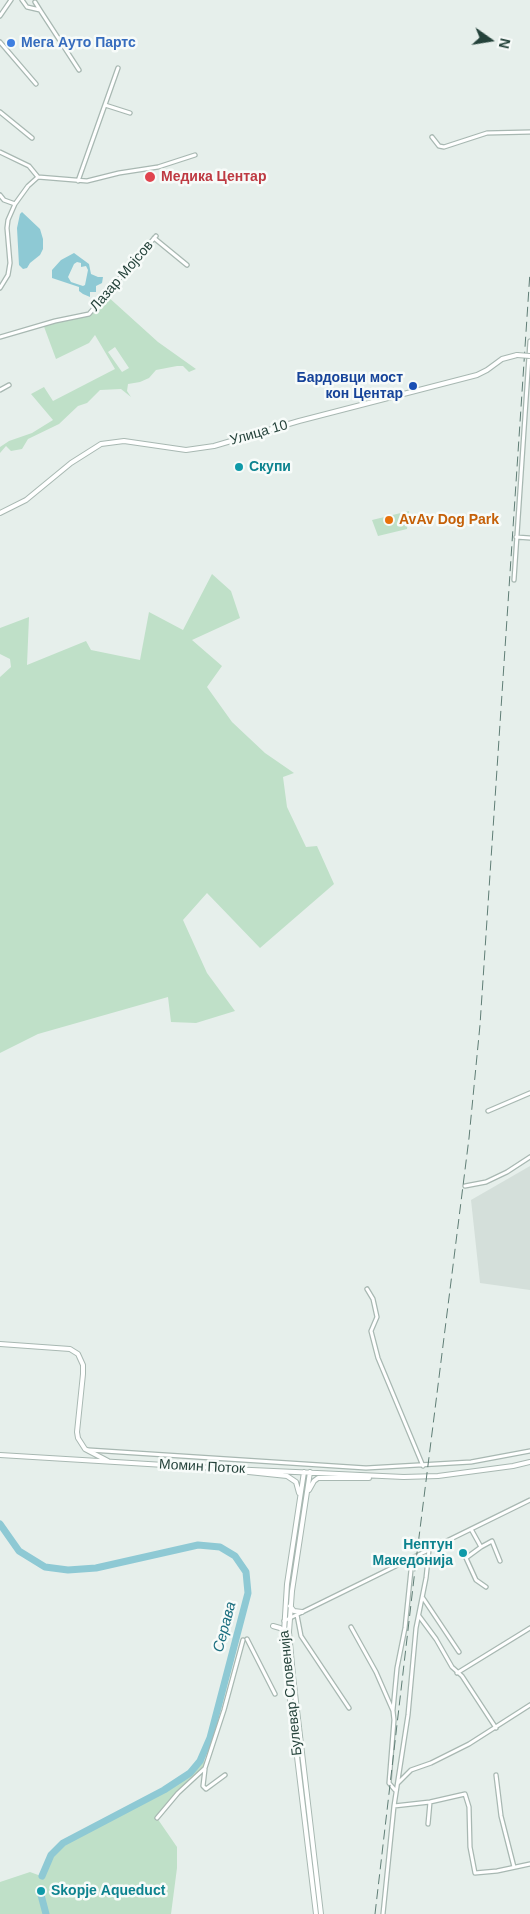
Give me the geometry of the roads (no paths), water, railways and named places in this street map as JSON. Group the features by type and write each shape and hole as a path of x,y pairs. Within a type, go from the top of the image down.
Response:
{"street":[{"path":"0,16 11,0"},
{"path":"22,0 27,7 40,10"},
{"path":"35,2 79,70"},
{"path":"0,42 36,84"},
{"path":"78,181 118,68"},
{"path":"104,105 130,113"},
{"path":"0,112 32,138"},
{"path":"432,137 439,146 444,147 487,133 530,132"},
{"path":"0,152 29,166 38,177 78,181 102,179 120,173 158,168 195,155"},
{"path":"0,288 8,275 10,263 7,226 15,204 28,186 38,177"},
{"path":"0,195 2,201 15,204"},
{"name":"Лазар Мојсов","path":"0,337 55,321 89,314 155,237 187,265"},
{"path":"514,580 530,341"},
{"name":"Улица 10","path":"0,513 26,500 71,463 101,444 124,441 186,450 208,447 483,373 502,359 517,355 530,356"},
{"path":"0,390 9,385"},
{"path":"516,537 530,538"},
{"path":"488,1111 530,1093"},
{"path":"465,1186 486,1182 507,1172 530,1157"},
{"path":"367,1289 377,1316 371,1331 378,1358 423,1466"},
{"path":"0,1344 70,1349 78,1354 83,1374 77,1432 79,1442 85,1450 110,1462"},
{"path":"85,1450 366,1468 471,1462 530,1451"},
{"path":"79,1460 84,1456 85,1450"},
{"name":"Момин Поток","path":"0,1455 404,1477"},
{"path":"306,1502 311,1486 318,1478 438,1476 530,1462"},
{"path":"230,1469 250,1474 287,1476 296,1482 299,1493 288,1573"},
{"name":"Булевар Словенија","path":"304,1472 288,1573 284,1632 287,1674 316,1914"},
{"name":"Булевар Словенија","path":"310,1472 290,1606 290,1619 292,1669 321,1914"},
{"path":"284,1621 530,1500"},
{"path":"471,1529 481,1546"},
{"path":"486,1588 476,1580 466,1558 481,1546 492,1542 500,1561"},
{"path":"383,1914 394,1806 408,1715 416,1628 423,1597 429,1550"},
{"path":"396,1791 388,1783 397,1668 405,1628 412,1559"},
{"path":"423,1597 459,1652"},
{"path":"290,1606 294,1611 302,1612"},
{"path":"297,1615 301,1636 306,1645 349,1708"},
{"path":"419,1616 496,1728"},
{"path":"273,1626 280,1628 284,1632"},
{"path":"351,1627 376,1672 393,1711"},
{"path":"458,1673 530,1628"},
{"path":"225,1775 206,1789 203,1783 205,1768 245,1639 275,1694"},
{"path":"397,1784 411,1770 432,1763 469,1744 530,1705"},
{"path":"156,1818 178,1793 205,1768"},
{"path":"496,1775 501,1816 514,1867"},
{"path":"394,1806 445,1800 462,1794 467,1796 471,1819 471,1859 475,1873 497,1871 530,1864"},
{"path":"428,1824 430,1802"}],"water":[{"path":"22,212 40,229 43,239 43,249 40,255 27,268 23,269 19,265 17,228"},
{"path":"74,253 89,264 91,274 103,277 102,283 96,286 96,292 90,292 90,297 79,291 79,287 52,278 52,270 61,260","holes":["77,262 81,263 81,267 86,266 88,270 85,285 83,286 71,282 68,277 74,264"]}],"waterway":[{"name":"Серава","path":"0,1524 19,1551 45,1567 68,1570 96,1568 198,1545 220,1547 235,1556 246,1572 248,1593 210,1738 200,1761 190,1773 164,1790 63,1843 51,1855 42,1876"},
{"name":"Серава","path":"41,1895 46,1914"}],"railway":[{"path":"375,1914 416,1561 469,1138 480,1025 530,272"}],"place":[{"name":"Мега Ауто Партс","path":"11,43"},
{"name":"Медика Центар","path":"150,177"},
{"name":"Бардовци мост кон Центар","path":"413,386"},
{"name":"Скупи","path":"239,467"},
{"name":"AvAv Dog Park","path":"389,520"},
{"name":"Нептун Македонија","path":"463,1553"},
{"name":"Skopje Aqueduct","path":"41,1891"}]}
